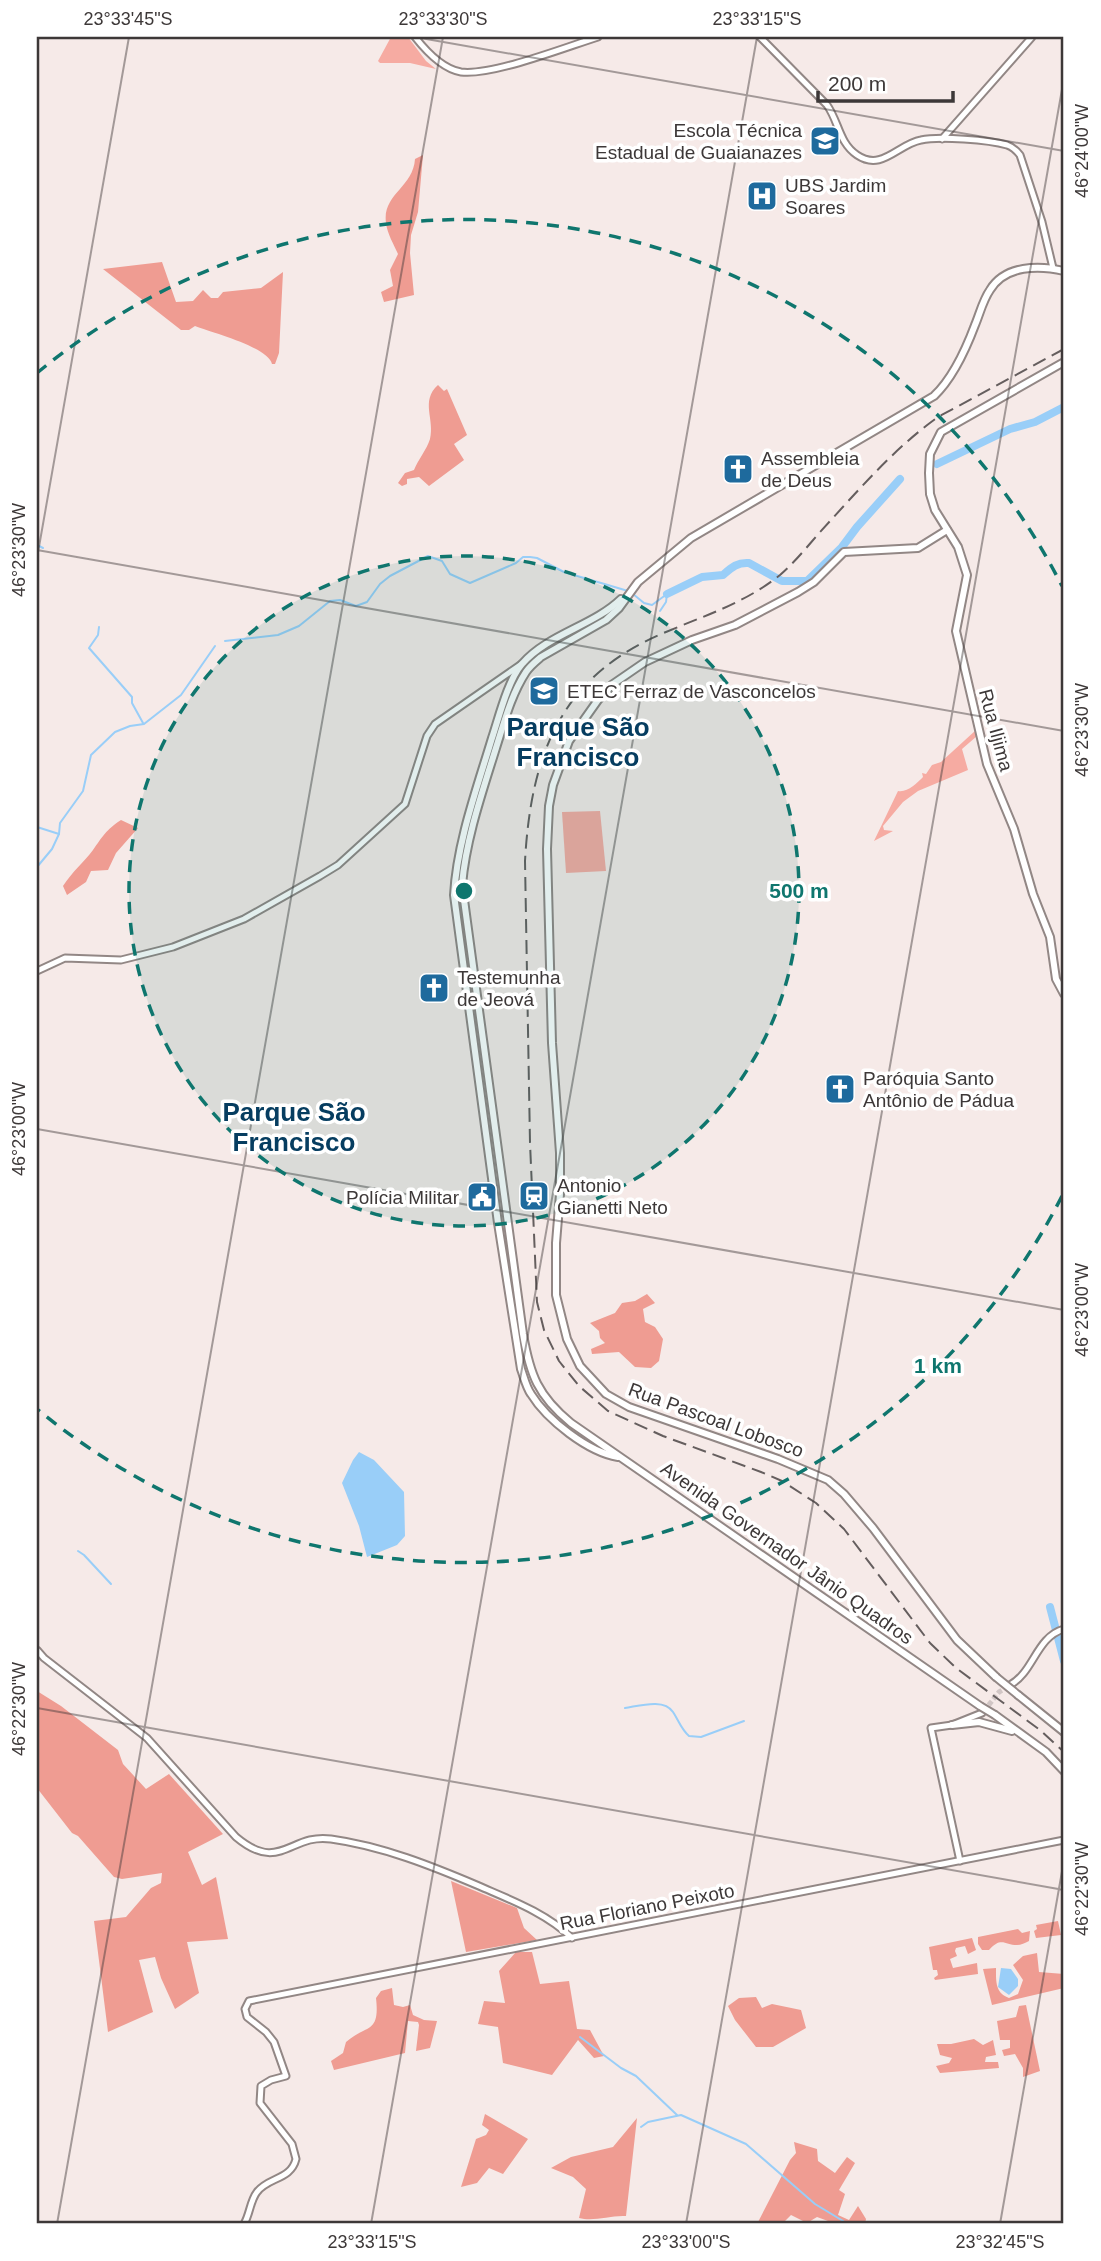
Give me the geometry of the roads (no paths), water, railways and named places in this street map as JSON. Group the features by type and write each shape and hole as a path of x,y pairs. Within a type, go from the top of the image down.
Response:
{"main road":[{"path":"464,851 509,710 526,665 537,651 605,612 691,538 934,396 952,372 971,335 986,296 998,279 1030,268 1064,271"},
{"name":"Rua Iljima","path":"1064,362 941,432 930,454 929,473 933,505 960,552 967,575 956,631 987,764 1014,830 1033,894 1051,937 1056,979 1064,994"},
{"name":"Rua Pascoal Lobosco","path":"947,530 923,546 903,551 844,552 814,582 798,592 735,625 692,640 633,669 603,693 569,741 553,785 547,849 552,1043 559,1136 556,1295 567,1339 579,1366 606,1394 629,1406 770,1456 828,1480 854,1505 957,1640 996,1677 1064,1732"},
{"path":"464,851 500,712 517,672 612,615 628,593"},
{"path":"582,625 583,633"},
{"name":"Avenida Governador Jânio Quadros","path":"464,851 458,892 475,1062 518,1356 529,1391 544,1411 590,1447 623,1458"},
{"name":"Avenida Governador Jânio Quadros","path":"458,892 497,1130 523,1334 530,1368 538,1389 554,1409 981,1709 995,1715 1046,1752 1064,1771"},
{"path":"475,1062 481,1063 486,1058"},
{"path":"477,1076 481,1073 488,1075"},
{"path":"483,1114 489,1117 497,1130"},
{"path":"489,1158 495,1180 503,1180"},
{"path":"493,1193 505,1196"},
{"path":"590,1447 597,1440"},
{"path":"952,1725 979,1723 1020,1733"}],"street":[{"path":"415,37 436,59 460,72 496,68 598,37"},
{"path":"760,37 827,105 844,144 864,159 880,161 913,143 942,139 1008,145 1020,155 1042,222 1053,268"},
{"path":"942,139 1032,37"},
{"path":"37,971 65,958 134,958 173,947 244,919 338,865 405,804 431,729 445,716 506,674 526,665"},
{"path":"506,674 517,672"},
{"path":"1010,1685 1020,1678 1047,1639 1060,1631"},
{"path":"37,1650 147,1738 236,1837 253,1850 280,1852 322,1838 365,1846 429,1865 523,1905 572,1938"},
{"path":"960,1860 932,1728 952,1725 981,1709"},
{"name":"Rua Floriano Peixoto","path":"244,2224 257,2192 283,2176 295,2164 296,2153 259,2098 265,2083 286,2076 274,2042 246,2015 246,2006 251,2000 1064,1840"}],"water":[{"path":"359,1452 374,1460 404,1492 405,1536 397,1545 367,1557 359,1526 342,1483"},
{"path":"1001,1968 1011,1969 1018,1979 1018,1986 1009,1995 998,1987"}],"waterway":[{"path":"937,464 1064,407"},
{"path":"667,594 702,577 723,575 741,563 749,563 782,581 807,581 842,547 900,479"},
{"path":"37,545 43,548"},
{"path":"225,641 278,635 299,626 330,601 340,600 356,606 367,602 380,584 390,576 428,556 442,561 450,574 470,583 516,563 523,557 530,557 564,572 628,591"},
{"path":"633,594 644,603 652,605 667,594"},
{"path":"660,611 666,602 667,594"},
{"path":"99,627 98,635 89,648 132,697 132,703 143,723"},
{"path":"37,867 52,849 59,834 60,823 83,791 91,755 115,732 144,724 181,695 215,646"},
{"path":"37,827 59,834"},
{"path":"78,1551 111,1584"},
{"path":"1050,1607 1064,1661"},
{"path":"625,1708 664,1705 673,1712 689,1736 701,1737 744,1721"},
{"path":"580,2037 636,2076 677,2115"},
{"path":"641,2127 648,2122 681,2115 746,2144 815,2204 848,2224"}],"tunnel":[{"path":"984,1711 999,1692 1009,1686"}],"railway":[{"path":"1064,349 938,417 922,429 876,472 790,565 767,585 725,608 630,650 601,671 577,695 558,722 545,753 528,822 525,861 530,1143 537,1302 544,1330 559,1361 579,1386 608,1411 663,1436 782,1481 816,1503 844,1529 930,1643 956,1668 1040,1730 1064,1752"}],"place":[{"name":"Escola Técnica Estadual de Guaianazes","path":"825,141"},
{"name":"UBS Jardim Soares","path":"762,196"},
{"name":"Assembleia de Deus","path":"738,469"},
{"name":"ETEC Ferraz de Vasconcelos","path":"544,691"},
{"name":"Testemunha de Jeová","path":"434,988"},
{"name":"Paróquia Santo Antônio de Pádua","path":"840,1089"},
{"name":"Antonio Gianetti Neto","path":"534,1196"},
{"name":"Polícia Militar","path":"482,1197"}],"district":[{"name":"Parque São Francisco","path":"578,742"},
{"name":"Parque São Francisco","path":"294,1127"}]}
